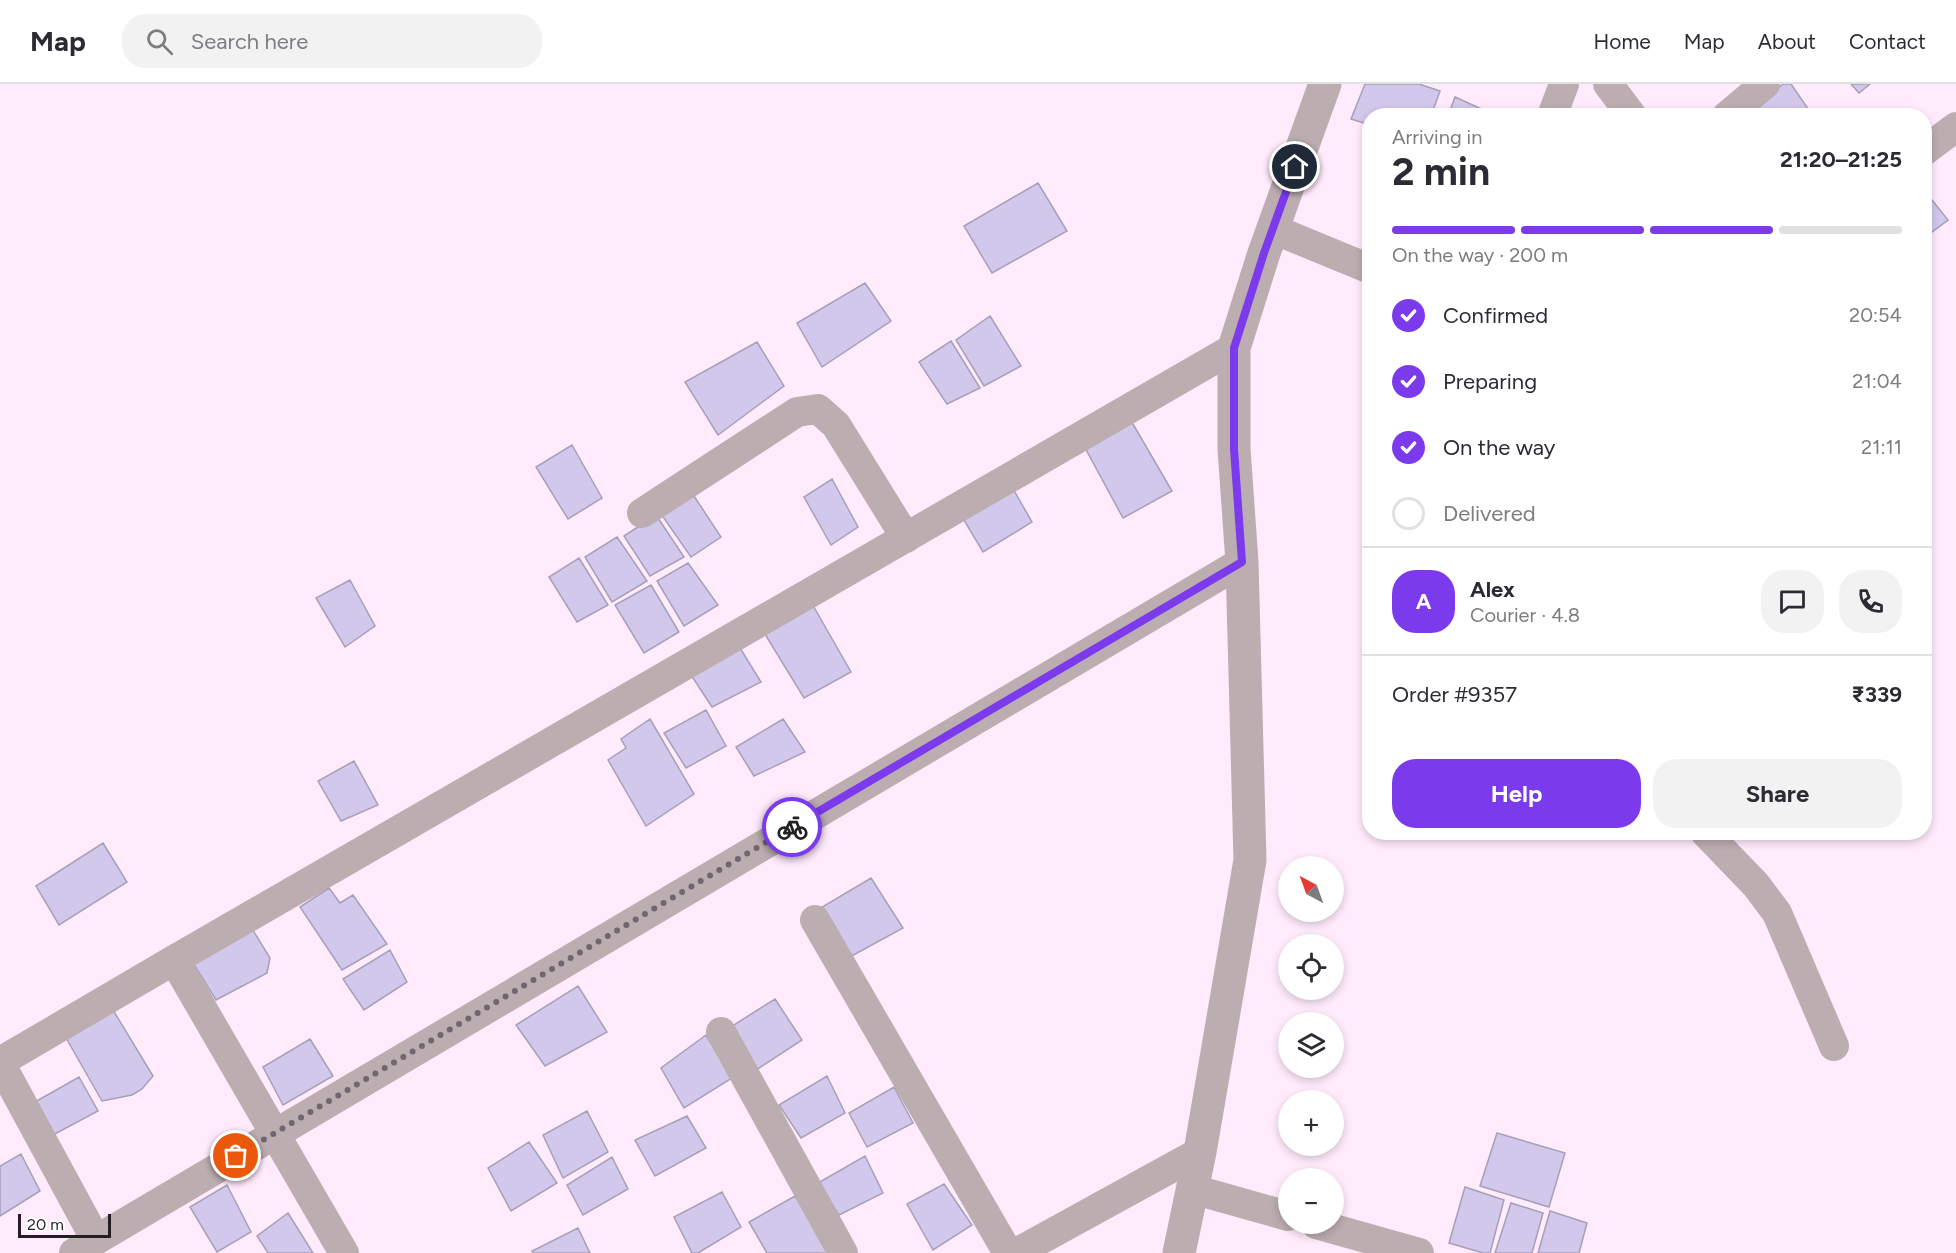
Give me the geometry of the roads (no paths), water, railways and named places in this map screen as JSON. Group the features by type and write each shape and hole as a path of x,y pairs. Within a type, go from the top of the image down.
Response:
{"street":[{"path":"1179,1253 1200,1152 1250,860 1242,562 1234,449 1237,338 1268,241 1325,84"},
{"path":"1555,108 1564,84"},
{"path":"1608,84 1626,108"},
{"path":"1736,108 1765,84"},
{"path":"1932,145 1956,127"},
{"path":"1268,241 1362,267"},
{"path":"1237,338 906,538 0,1062 85,1246 1242,562"},
{"path":"642,513 797,412 818,409 836,425 906,538"},
{"path":"1713,840 1756,885 1777,913 1834,1046"},
{"path":"815,920 1008,1253"},
{"path":"174,960 344,1253"},
{"path":"721,1032 843,1253"},
{"path":"1016,1253 1200,1152"},
{"path":"1192,1189 1278,1213"},
{"path":"1344,1232 1419,1253"}]}
